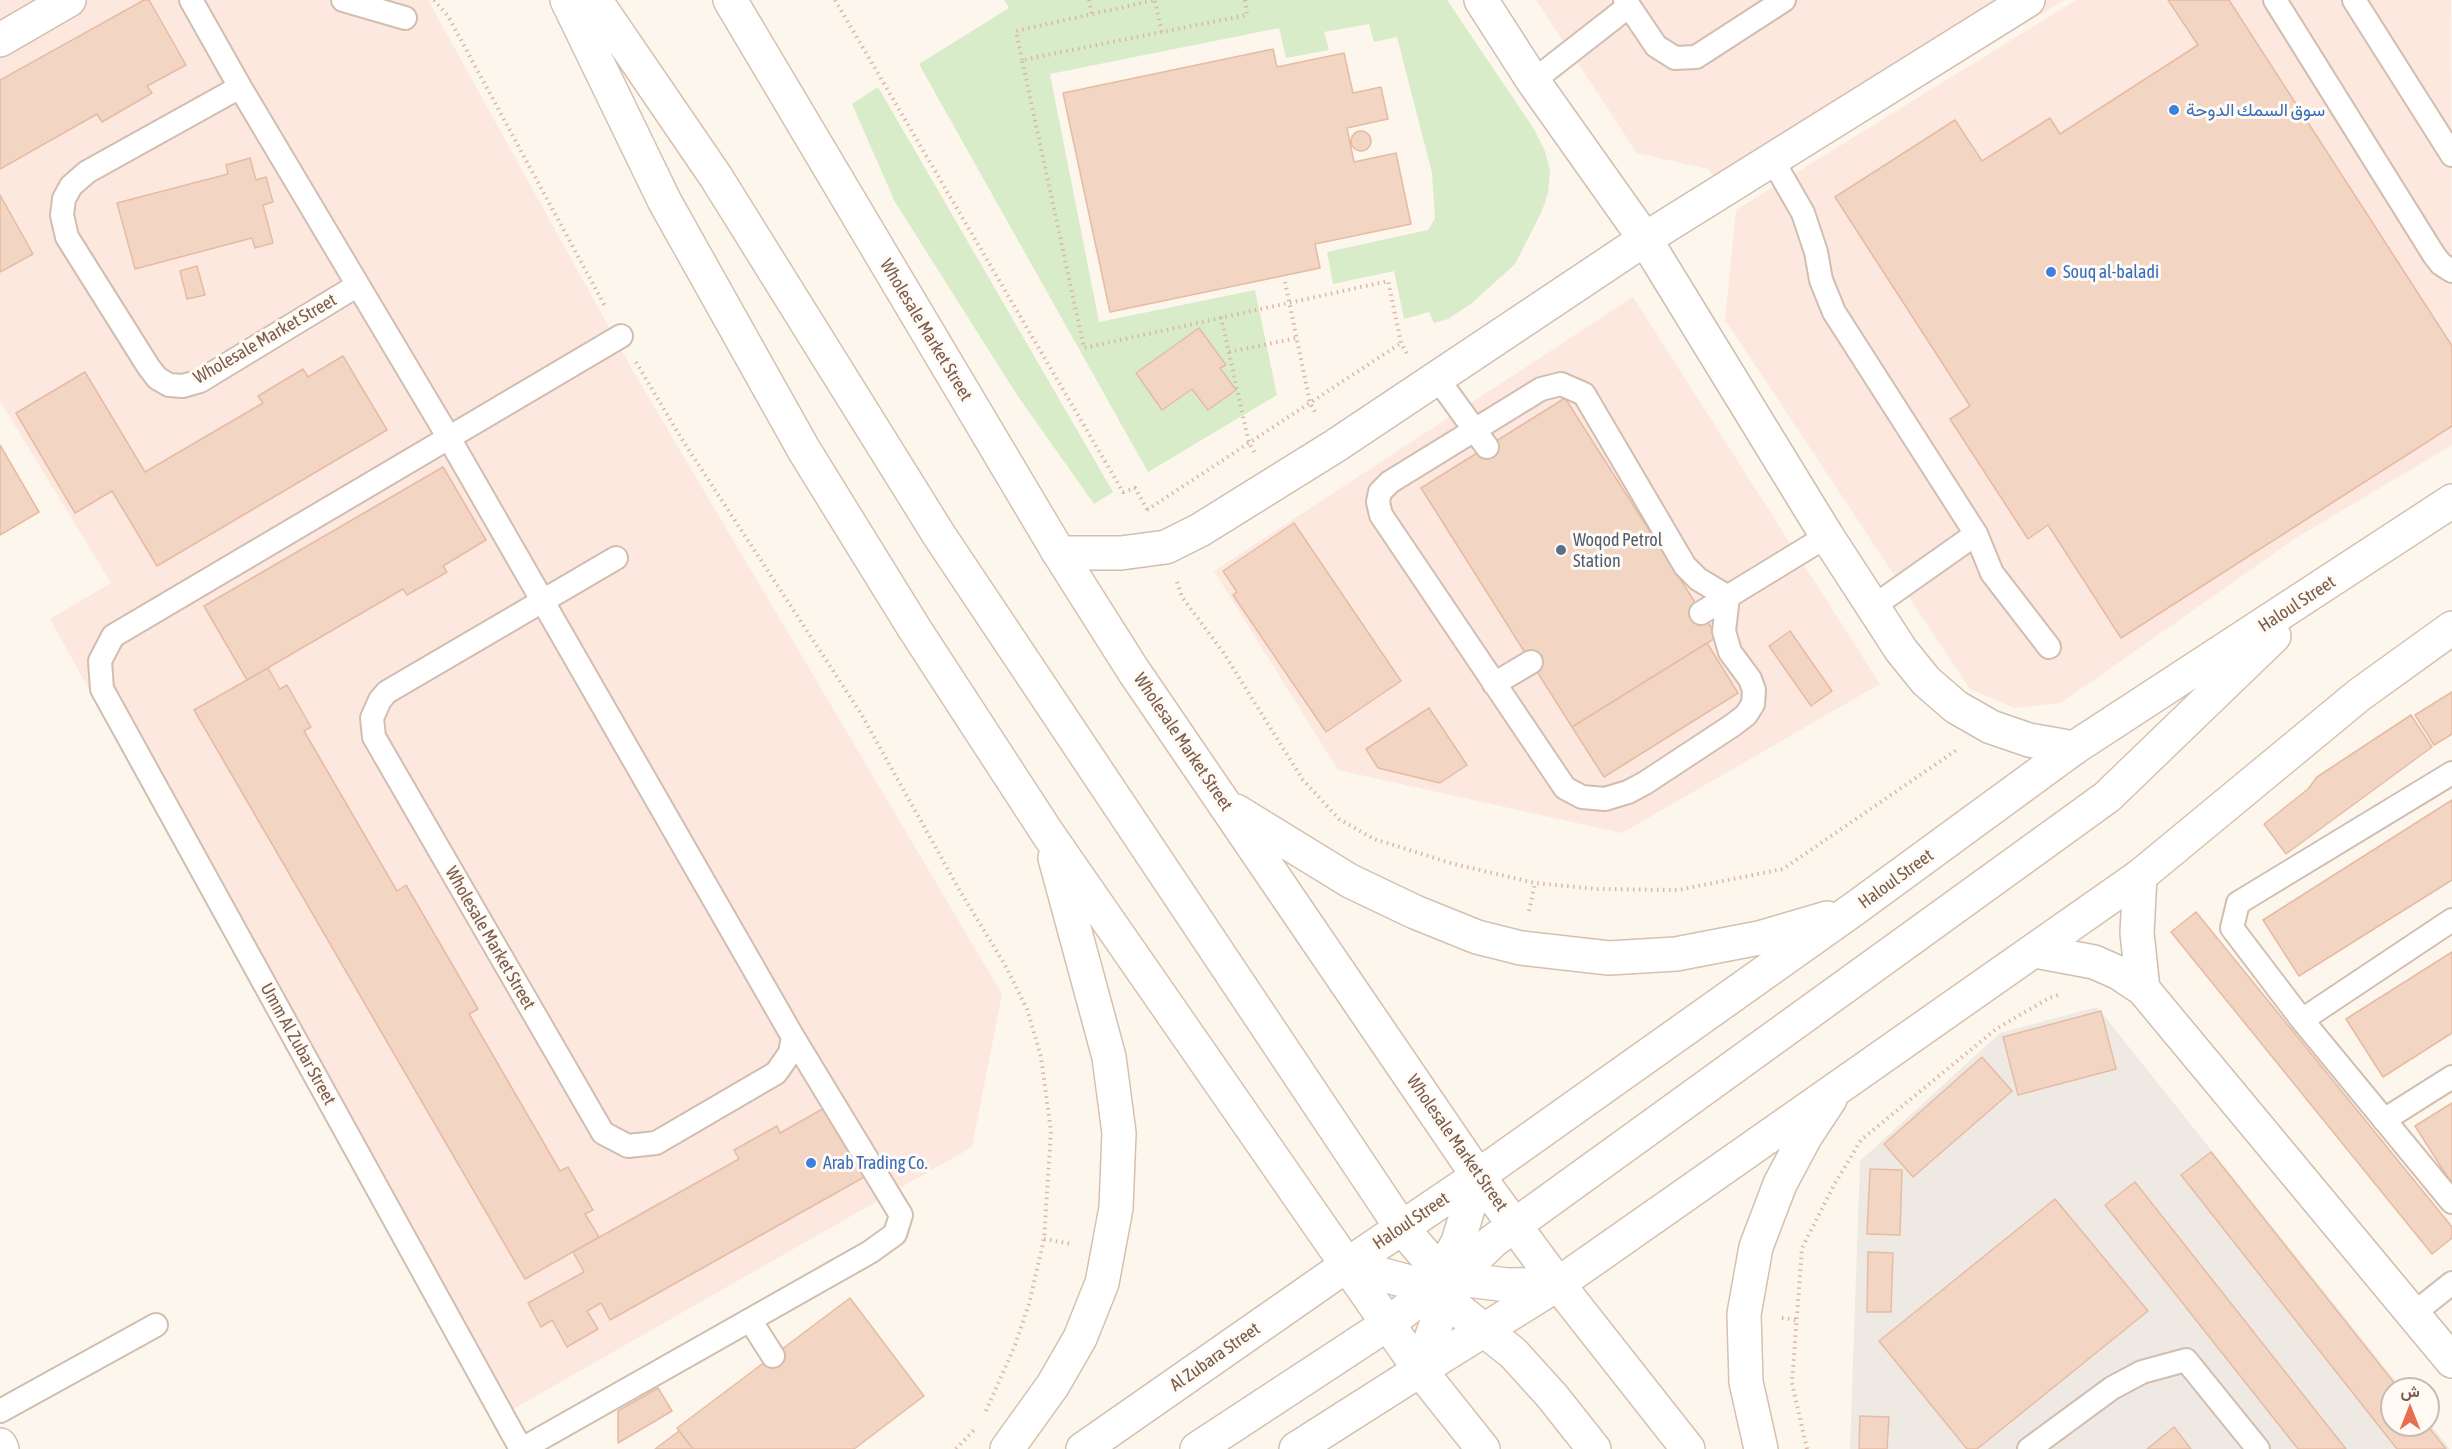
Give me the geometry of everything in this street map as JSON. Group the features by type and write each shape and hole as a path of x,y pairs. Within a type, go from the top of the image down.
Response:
{"main road":[{"path":"0,40 69,0"},
{"path":"567,0 664,202 804,450 914,628 1048,834 1420,1370 1483,1449"},
{"path":"595,0 716,177 952,555 1401,1227 1425,1256 1444,1285 1486,1330 1513,1353 1552,1396 1594,1449"},
{"name":"Wholesale Market Street","path":"730,0 1059,553 1133,670 1478,1176 1558,1284 1688,1449"},
{"path":"1481,0 1533,81 1645,239 1827,536 1901,650 1926,681 1956,707 1991,727 2029,740 2074,748"},
{"path":"1059,553 1120,553 1166,548 1200,530 1335,446 1645,239 2028,0"},
{"name":"Haloul Street","path":"1347,1265 1478,1176 1854,909 2074,748 2330,583 2452,501"},
{"path":"1197,1449 1444,1285 1514,1225 2107,797 2330,583"},
{"path":"1296,1449 1558,1284 1839,1085 2035,951 2140,876 2359,695 2452,628"},
{"path":"1227,805 1350,881 1477,937 1521,948 1609,958 1676,954 1759,938 1854,909"},
{"path":"1007,1449 1053,1385 1080,1338 1102,1283 1116,1208 1119,1133 1109,1057 1048,834"},
{"path":"2140,876 2137,933 2143,989"},
{"path":"2035,951 2094,962 2120,973 2143,989 2452,1360"},
{"path":"1761,1449 1746,1382 1744,1336 1744,1314 1756,1247 1780,1184 1805,1137 1839,1085"},
{"path":"1420,1370 1478,1176"},
{"path":"1347,1265 1444,1285 1558,1284"},
{"name":"Al Zubara Street","path":"1083,1449 1347,1265"},
{"path":"0,1445 2,1449"}],"lane":[{"name":"Wholesale Market Street","path":"191,0 240,87 449,438 793,1036 901,1215 896,1234 870,1252 521,1449"},
{"path":"343,0 405,18"},
{"path":"1533,81 1627,3 1656,46 1675,58 1696,57 1784,0"},
{"path":"2274,0 2434,255 2441,264 2452,271"},
{"path":"2354,0 2452,155"},
{"name":"Wholesale Market Street","path":"240,87 79,179 71,186 64,199 62,215 67,237 148,366 157,378 169,385 183,386 200,381 358,285"},
{"path":"1772,159 1803,213 1816,252 1821,280 1834,312 1976,534 1992,573 2049,647"},
{"path":"449,438 621,336"},
{"path":"1431,382 1474,428 1487,447"},
{"path":"1561,384 1584,394 1685,566 1698,579 1728,597 1724,632 1730,652 1750,679 1754,690 1753,704 1746,715 1628,792 1605,799 1582,797 1565,788 1382,515 1378,502 1380,492 1390,482 1541,388 1561,384"},
{"name":"Umm Al Zubar Street","path":"449,438 113,636 100,660 102,689 521,1449"},
{"path":"1874,606 1976,534"},
{"path":"1701,613 1827,536"},
{"name":"Wholesale Market Street","path":"616,558 387,692 380,700 372,718 374,737 603,1133 628,1146 656,1143 776,1073 790,1053 793,1036"},
{"path":"1494,684 1531,662"},
{"path":"2452,773 2238,903 2232,928 2302,1020 2452,1202"},
{"path":"2302,1020 2452,920"},
{"path":"2385,1120 2452,1077"},
{"path":"2413,1314 2452,1283"},
{"path":"750,1320 773,1356"},
{"path":"0,1412 156,1325"},
{"path":"2029,1449 2112,1388 2142,1372 2186,1360 2258,1449"}],"path":[{"path":"434,0 448,16 621,336 681,438 860,712 960,891 1005,965 1026,1009 1041,1057 1051,1131 1044,1239 1019,1335 985,1413"},
{"path":"835,0 1123,492 1135,488 1166,548 1182,597 1223,652 1303,780 1339,819 1374,839 1454,864 1535,883 1597,889 1678,890 1783,868 1991,727"},
{"path":"1089,0 1092,15"},
{"path":"1022,60 1247,15 1245,0"},
{"path":"1162,33 1155,1 1016,31 1083,348 1388,281 1401,343 1431,382"},
{"path":"1285,282 1310,403 1335,446"},
{"path":"1221,317 1249,443 1275,485"},
{"path":"1229,352 1297,338"},
{"path":"1147,510 1401,343"},
{"path":"1808,1449 1792,1383 1802,1248 1834,1185 1861,1140 1996,1029 2049,998 2067,992"},
{"path":"956,1449 980,1423"}],"shaded area":[{"path":"0,0 428,0 636,376 1002,994 972,1147 494,1420 50,619 111,583 0,401"},
{"path":"1536,0 2064,0 1735,203 1708,169 1637,153"},
{"path":"2076,0 2451,0 2452,445 2296,538 2061,703 2014,708 1970,689 1725,320 1736,210"},
{"path":"1633,297 1880,684 1622,833 1338,770 1214,571"},
{"path":"2097,1007 2392,1377 2380,1377 2380,1437 2440,1436 2450,1449 1850,1449 1860,1161 2000,1033"}],"green space":[{"path":"1004,0 1447,0 1534,129 1545,151 1550,170 1548,193 1542,211 1515,264 1472,303 1448,319 1434,323 1429,312 1404,319 1394,271 1333,284 1327,252 1428,230 1435,218 1432,173 1397,37 1374,42 1369,24 1324,32 1329,50 1286,58 1279,28 1050,74 1099,322 1255,290 1277,395 1148,472 919,64 1009,8"},
{"path":"878,87 1113,492 1094,504 1017,395 895,202 852,104"}],"building":[{"path":"144,0 149,0 186,65 147,86 152,93 102,122 97,114 0,169 0,80"},
{"path":"2168,0 2229,0 2452,346 2452,426 2121,638 2048,525 2028,539 1950,419 1970,406 1835,197 1955,120 1982,161 2050,118 2060,134 2198,45"},
{"path":"1273,49 1277,67 1344,53 1353,93 1381,87 1388,119 1347,128 1354,162 1396,153 1411,224 1315,244 1320,268 1110,312 1063,93"},
{"path":"1361,131 1368,134 1371,141 1368,148 1361,151 1354,148 1351,141 1354,134"},
{"path":"250,158 256,180 266,177 273,202 263,205 273,243 255,248 252,238 135,269 117,203 228,174 226,165"},
{"path":"0,195 33,254 0,272"},
{"path":"197,266 205,295 187,299 180,271"},
{"path":"1199,328 1226,365 1220,368 1236,390 1208,410 1192,389 1162,410 1136,373"},
{"path":"343,356 387,430 157,566 112,491 75,513 16,413 85,372 145,472 263,403 258,396 303,369 308,377"},
{"name":"Woqod Petrol Station","path":"1565,398 1717,637 1572,727 1421,488"},
{"path":"0,445 39,512 0,535"},
{"path":"443,467 486,540 443,566 447,572 407,595 403,589 247,680 204,606"},
{"path":"1294,523 1401,681 1326,732 1233,595 1237,592 1223,571"},
{"path":"1790,631 1832,691 1811,706 1769,646"},
{"path":"1707,643 1738,693 1604,777 1572,727"},
{"path":"268,668 280,689 287,685 311,727 304,731 397,891 406,885 478,1009 469,1014 560,1171 568,1167 593,1210 585,1214 599,1237 525,1279 194,710"},
{"path":"2452,692 2452,734 2434,745 2415,715"},
{"path":"1429,708 1467,765 1440,783 1378,768 1366,749"},
{"path":"2411,715 2432,747 2286,854 2264,824 2308,789 2317,777"},
{"path":"2452,800 2452,880 2299,976 2263,920"},
{"path":"2196,912 2452,1227 2452,1238 2432,1254 2171,932"},
{"path":"2452,952 2452,1033 2383,1077 2346,1019"},
{"path":"2101,1011 2116,1069 2018,1095 2003,1037"},
{"path":"1982,1057 2012,1091 1913,1177 1884,1144"},
{"path":"2452,1103 2452,1184 2415,1126"},
{"path":"826,1107 866,1176 610,1320 601,1303 587,1311 598,1329 567,1347 552,1320 541,1327 528,1303 584,1272 573,1252 739,1159 734,1150 777,1126 780,1133"},
{"path":"2211,1152 2389,1377 2380,1377 2380,1427 2181,1175"},
{"path":"1870,1169 1902,1170 1900,1235 1867,1234"},
{"path":"2135,1182 2346,1449 2298,1449 2105,1205"},
{"path":"2055,1199 2148,1311 1977,1449 1967,1449 1879,1341"},
{"path":"1868,1252 1893,1253 1891,1312 1867,1312"},
{"path":"850,1298 924,1396 854,1449 693,1449 677,1428"},
{"path":"658,1388 672,1411 618,1443 618,1411"},
{"path":"1860,1416 1889,1417 1887,1449 1859,1449"},
{"path":"2174,1427 2191,1449 2147,1449"},
{"path":"679,1431 693,1449 655,1449"},
{"path":"2388,1437 2436,1437 2446,1449 2397,1449"}],"place":[{"name":"سوق السمك الدوحة","path":"2174,110"},
{"name":"Souq al-baladi","path":"2051,272"},
{"name":"Woqod Petrol Station","path":"1561,550"},
{"name":"Arab Trading Co.","path":"811,1163"}]}
